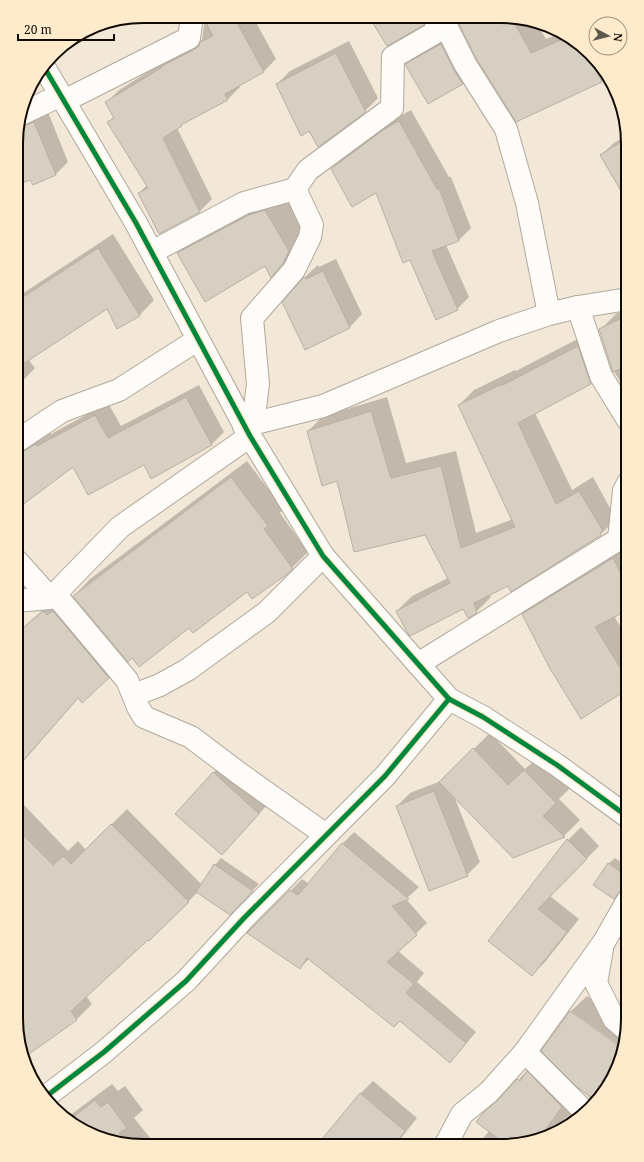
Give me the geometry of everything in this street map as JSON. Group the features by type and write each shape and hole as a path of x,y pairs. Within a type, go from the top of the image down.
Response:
{"street":[{"path":"27,112 63,98 189,38 191,23"},
{"path":"152,252 244,203 295,189 308,170 392,108 393,57 438,31 436,23"},
{"path":"444,23 465,64 506,129 527,203 549,314"},
{"path":"47,71 136,223 197,340 323,556 449,699 483,717 557,765 621,812"},
{"path":"249,428 258,384 252,318 294,270 310,237 312,225 295,189"},
{"path":"23,600 52,596 120,527 249,428 322,406 499,331 549,314 578,307 621,300"},
{"path":"578,307 601,376 621,409"},
{"path":"23,437 62,411 119,390 197,340"},
{"path":"418,664 621,536"},
{"path":"134,695 160,685 187,670 267,612 323,556"},
{"path":"23,568 52,596 127,680 138,707 144,717 191,737 326,835"},
{"path":"49,1094 104,1052 186,982 244,918 385,776 449,699"},
{"path":"449,1139 462,1114 490,1092 525,1052 604,942 621,912"},
{"path":"604,942 596,983 614,1019 621,1025"},
{"path":"525,1052 581,1108"}],"building":[{"path":"206,23 237,23 264,72 225,94 228,100 181,125 182,126 163,138 200,212 159,234 138,193 148,188 107,122 114,118 105,102 161,68 160,67 195,49 199,46 200,42 213,36"},
{"path":"373,23 424,23 424,25 387,46"},
{"path":"458,23 515,24 531,53 562,39 580,53 596,70 602,82 516,122 476,58"},
{"path":"441,44 463,84 428,104 405,64"},
{"path":"336,53 366,112 318,147 309,131 301,136 276,84"},
{"path":"399,121 437,189 439,188 459,241 432,251 458,310 436,320 410,260 403,263 376,193 352,207 331,169 383,130"},
{"path":"34,122 56,175 33,185 30,180 23,183 23,143 24,127"},
{"path":"621,142 621,191 600,155"},
{"path":"265,210 289,251 283,263 271,278 265,266 205,302 177,253 249,215"},
{"path":"98,248 140,316 117,329 107,309 23,364 23,297"},
{"path":"323,271 350,328 305,350 282,302 304,277 306,279"},
{"path":"621,318 621,368 613,372 599,329"},
{"path":"578,346 591,384 518,423 556,504 579,491 603,531 600,533 601,535 511,592 508,586 474,603 477,613 468,618 463,609 410,636 396,611 450,583 425,535 354,552 337,481 322,486 307,431 371,411 391,478 441,466 461,548 515,527 458,405 500,385 501,386"},
{"path":"186,397 212,445 151,479 144,465 88,495 73,467 23,504 23,451 36,444 37,446 95,415 108,438"},
{"path":"231,477 268,526 264,529 293,569 252,599 247,592 193,633 189,628 139,667 132,658 128,662 73,596"},
{"path":"613,558 621,573 621,614 595,627 621,669 621,693 581,719 549,667 522,614"},
{"path":"43,611 47,615 53,611 109,678 82,703 78,698 23,761 23,628"},
{"path":"473,748 508,785 524,770 556,803 543,816 565,837 513,858 439,782"},
{"path":"213,772 259,814 222,855 175,814"},
{"path":"434,791 468,876 429,891 396,806"},
{"path":"111,824 189,902 149,941 148,940 71,1011 77,1020 29,1054 24,1035 23,1019 23,835 53,865 63,856 71,864"},
{"path":"567,839 587,859 538,909 567,932 532,976 488,941"},
{"path":"342,843 409,899 392,906 417,935 387,962 414,984 406,993 466,1043 450,1063 400,1021 394,1027 307,958 300,969 247,933 290,890 298,895"},
{"path":"608,863 621,872 621,890 614,899 593,885"},
{"path":"214,864 253,891 230,915 196,892"},
{"path":"570,1011 618,1045 612,1065 605,1079 592,1097 578,1088 541,1051"},
{"path":"527,1071 562,1107 544,1131 525,1137 499,1139 476,1122 517,1079 520,1081"},
{"path":"360,1093 405,1131 399,1139 322,1139"},
{"path":"95,1100 101,1107 108,1102 127,1128 119,1133 122,1137 112,1135 97,1130 74,1117"}],"cycle path":[{"path":"47,72 136,223 250,436 323,556 449,699 483,717 557,765 621,812"},
{"path":"49,1094 104,1052 186,981 244,918 385,776 449,699"}]}
